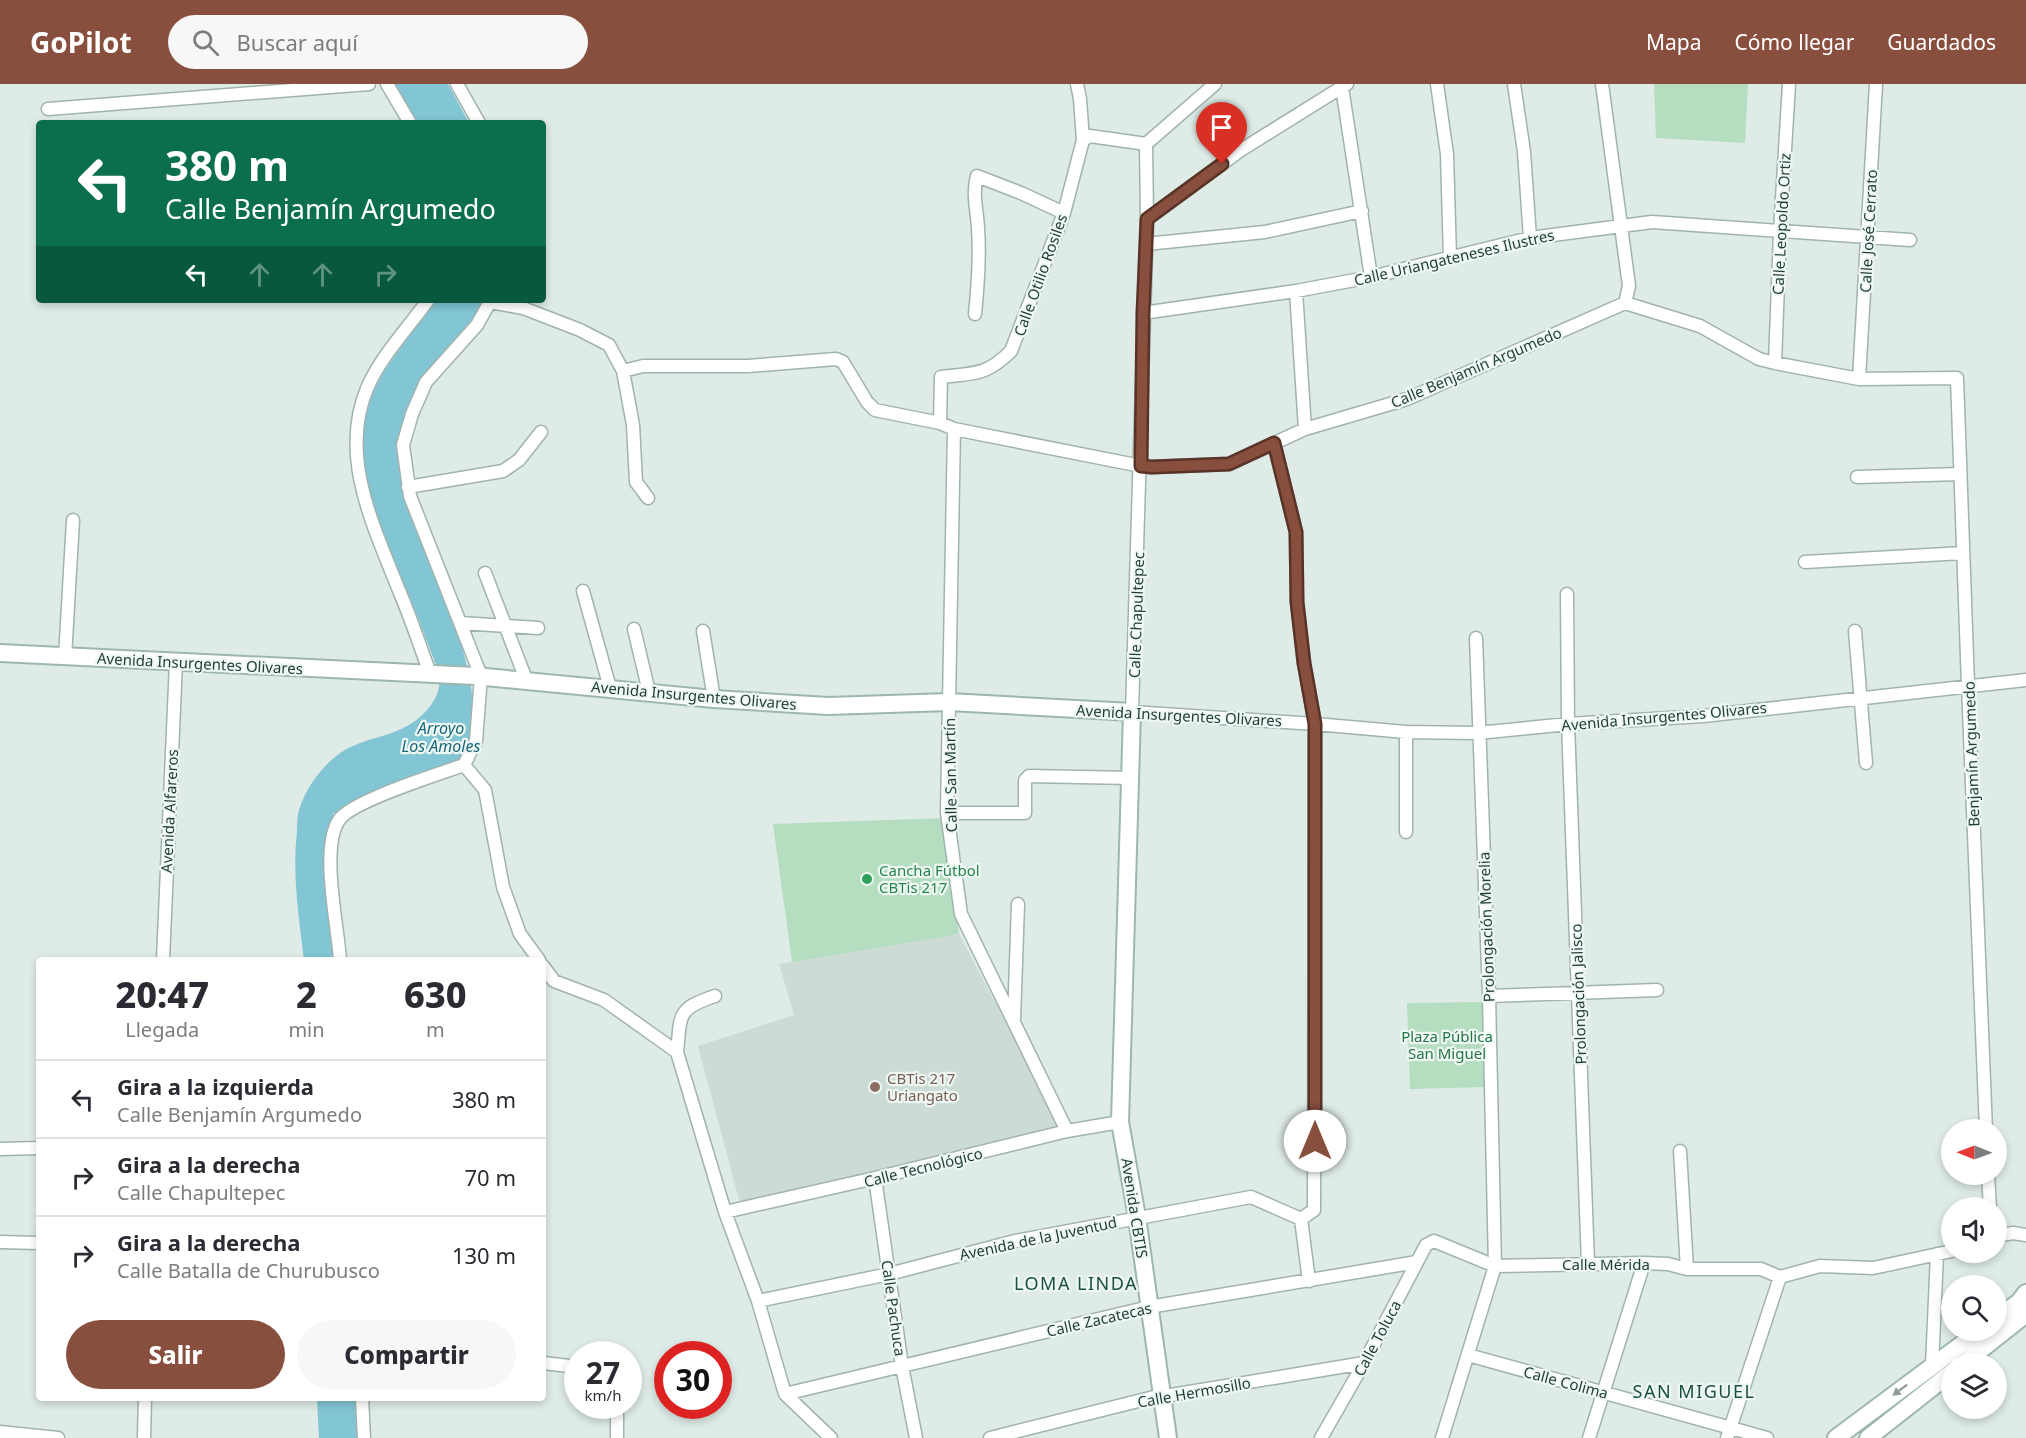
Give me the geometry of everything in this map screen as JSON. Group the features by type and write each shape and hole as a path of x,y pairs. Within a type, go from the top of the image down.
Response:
{"street":[{"path":"48,110 369,84"},
{"path":"387,84 408,120"},
{"path":"457,84 477,120"},
{"name":"Calle Otilio Rosiles","path":"940,423 940,377 980,372 997,364 1011,351 1064,213 1083,140 1077,84"},
{"path":"1083,140 1090,136 1146,144 1215,84"},
{"path":"1437,84 1447,154 1450,258"},
{"path":"1514,84 1524,152 1530,238"},
{"path":"1602,84 1629,286 1625,303 1700,326 1759,360 1859,379"},
{"name":"Calle Leopoldo Ortiz","path":"1775,363 1789,84"},
{"name":"Calle José Cerrato","path":"1859,379 1876,84"},
{"path":"1147,219 1241,150 1344,85 1371,277"},
{"name":"Calle Chapultepec","path":"1120,1122 1141,466 1147,219 1146,144"},
{"path":"975,314 979,278 974,188 977,176 1064,213"},
{"path":"1146,244 1264,232 1362,212"},
{"name":"Calle Uriangateneses Ilustres","path":"1143,313 1296,291 1371,277 1530,238 1652,222 1910,240"},
{"path":"1296,291 1305,429"},
{"path":"426,303 379,366 368,386 360,409 357,436 364,501 433,674"},
{"path":"340,957 330,865 332,839 339,819 370,799 464,765 476,741 478,676 461,623 408,488 403,445 426,382 477,325 489,303"},
{"path":"499,303 523,308 580,330 609,345 623,371 633,425 636,482 648,498"},
{"name":"Calle Benjamín Argumedo","path":"623,371 643,366 748,366 836,359 843,362 867,402 875,410 940,423 954,429 1141,466 1229,464 1305,429 1407,399 1625,303"},
{"name":"Benjamín Argumedo","path":"1859,379 1957,378 1986,1119"},
{"name":"Calle San Martín","path":"954,429 947,813 961,914 1067,1131"},
{"path":"408,488 503,471 519,460 541,432"},
{"path":"1274,443 1296,532 1297,602 1304,663 1315,724 1314,1210 1301,1219 1309,1281"},
{"path":"1857,477 1960,474"},
{"path":"65,657 73,520"},
{"path":"1805,562 1963,553"},
{"path":"485,573 527,682"},
{"path":"583,591 610,688"},
{"name":"Prolongación Jalisco","path":"1568,594 1569,724 1588,1264"},
{"path":"461,623 538,628"},
{"path":"634,629 650,692"},
{"path":"703,631 714,699"},
{"path":"1856,631 1866,763"},
{"name":"Prolongación Morelia","path":"1442,1438 1495,1266 1489,996 1476,638"},
{"name":"Avenida Insurgentes Olivares","path":"0,653 478,676 714,699 828,706 949,702 1315,724 1406,732 1478,733 1569,724 1703,716 2026,680"},
{"name":"Avenida Alfareros","path":"163,957 176,662"},
{"path":"1406,732 1406,832"},
{"path":"464,765 485,790 503,887 520,934 537,957"},
{"path":"947,813 1025,813 1025,780 1029,776 1131,778"},
{"path":"1014,1021 1018,904"},
{"path":"546,970 554,981 604,1000 677,1052"},
{"path":"1489,996 1656,990"},
{"path":"715,996 693,1003 684,1011 680,1021 677,1052 725,1212 758,1301 785,1394 831,1438"},
{"name":"Calle Tecnológico","path":"725,1212 1067,1131 1120,1122"},
{"name":"Avenida CBTIS","path":"1120,1122 1137,1217 1168,1438"},
{"path":"0,1149 36,1148"},
{"path":"1680,1151 1687,1269"},
{"name":"Calle Pachuca","path":"875,1178 902,1366 916,1438"},
{"name":"Avenida de la Juventud","path":"758,1301 889,1274 1015,1241 1251,1197 1301,1219"},
{"path":"2007,1234 2026,1235"},
{"name":"Calle Mérida","path":"1434,1241 1495,1266 1644,1263 1668,1264 1687,1269 1761,1269 1780,1277"},
{"name":"Calle Toluca","path":"1321,1438 1364,1363 1426,1245 1434,1241"},
{"path":"0,1242 36,1243"},
{"path":"1729,1433 1780,1277 1820,1266 1873,1268 1941,1253"},
{"path":"1932,1366 1937,1254"},
{"name":"Calle Zacatecas","path":"785,1394 1149,1307 1417,1262"},
{"path":"1589,1438 1644,1263"},
{"path":"2007,1311 2026,1293"},
{"path":"1977,1353 2026,1314"},
{"path":"1836,1438 1966,1341"},
{"name":"Calle Colima","path":"1468,1355 1604,1392 1729,1433 1767,1438"},
{"path":"546,1363 564,1365"},
{"name":"Calle Hermosillo","path":"990,1438 1022,1435 1162,1395 1364,1363"},
{"path":"1868,1438 1941,1381"},
{"path":"144,1438 145,1401"},
{"path":"362,1401 364,1438"},
{"path":"617,1419 617,1438"},
{"path":"0,1432 58,1438"}],"shaded area":[{"name":"CBTis 217 Uriangato","path":"959,934 1062,1129 741,1207 698,1046 794,1015 779,964"}],"green space":[{"path":"1654,84 1748,84 1745,143 1656,138"},
{"name":"Cancha Fútbol CBTis 217","path":"945,818 959,934 792,962 773,824"},
{"name":"Plaza Pública San Miguel","path":"1483,1002 1486,1087 1410,1089 1407,1003"}],"water":[{"path":"395,84 448,84 467,120 414,120"},
{"name":"Arroyo Los Amoles","path":"432,303 482,303 475,316 424,376 399,445 456,622 474,705 472,739 459,761 369,796 334,813 325,836 333,957 304,957 295,864 298,815 305,795 318,774 335,757 346,749 394,732 416,720 430,706 439,689 439,673 369,500 364,464 363,428 372,394 385,370"},
{"path":"317,1401 356,1401 359,1438 319,1438"}],"place":[{"name":"Cancha Fútbol CBTis 217","path":"867,879"},
{"name":"CBTis 217 Uriangato","path":"875,1087"}],"district":[{"name":"LOMA LINDA","path":"1076,1283"},
{"name":"SAN MIGUEL","path":"1694,1391"}],"route":[{"path":"1222,164 1147,219 1141,466 1229,464 1274,443 1296,532 1297,602 1304,663 1315,724 1315,1141"}]}
